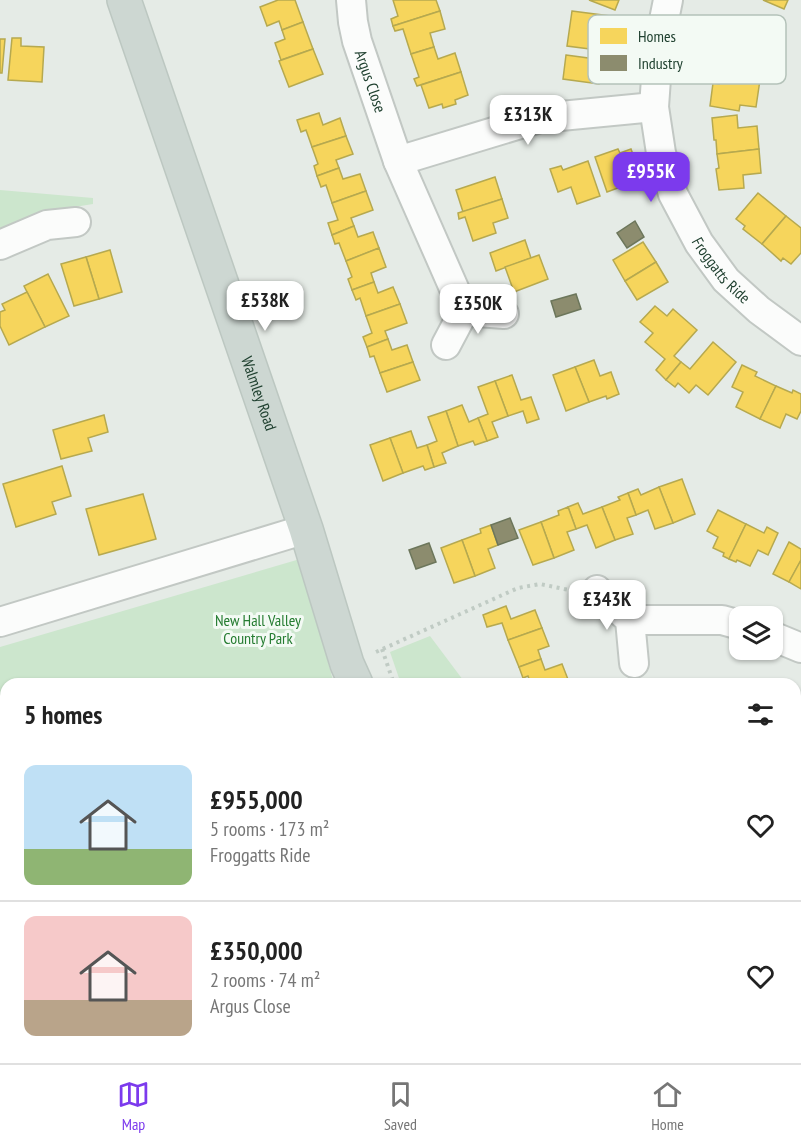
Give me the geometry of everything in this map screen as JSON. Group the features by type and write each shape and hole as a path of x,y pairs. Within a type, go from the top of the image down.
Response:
{"main road":[{"name":"Walmley Road","path":"124,0 306,529 353,678"}],"street":[{"name":"Argus Close","path":"351,0 357,41 398,161 464,311"},
{"name":"Froggatts Ride","path":"665,15 668,0"},
{"name":"Froggatts Ride","path":"656,84 654,107 661,153 673,194 699,243 726,280 759,310 801,341"},
{"path":"398,161 540,118 654,107"},
{"path":"0,245 47,225 76,222"},
{"path":"446,345 464,311 504,314"},
{"path":"0,622 306,529"},
{"path":"597,590 630,620 722,620 729,622"},
{"path":"630,620 634,663"},
{"path":"783,641 801,648"}],"path":[{"path":"392,678 382,649 518,588 540,584 582,592 597,590"}],"green space":[{"path":"0,190 93,198 93,204 37,213 0,232"},
{"name":"New Hall Valley Country Park","path":"300,559 332,678 0,678 0,647"},
{"path":"430,636 462,678 399,678 390,652"}],"building: Homes":[{"path":"278,0 295,0 303,22 282,30 279,21 267,26 260,7"},
{"path":"393,0 436,0 440,11 393,26 391,19 398,16"},
{"path":"589,0 619,0 615,10"},
{"path":"763,0 788,0 784,9"},
{"path":"440,11 445,29 430,33 434,47 411,54 403,29 395,31 393,26"},
{"path":"572,11 602,15 588,15 588,49 567,46"},
{"path":"303,22 313,49 281,60 275,43 285,39 282,30"},
{"path":"12,38 21,38 21,46 44,47 42,82 8,80"},
{"path":"0,39 5,39 2,73 0,73"},
{"path":"434,47 438,59 455,53 461,72 417,86 414,79 419,77 411,54"},
{"path":"313,49 323,74 289,87 279,61"},
{"path":"566,55 588,58 588,82 563,79"},
{"path":"461,72 468,95 455,100 456,104 443,108 442,104 429,108 421,85"},
{"path":"713,84 759,84 756,107 740,105 739,111 710,106"},
{"path":"319,113 323,125 340,118 346,136 312,147 306,130 301,132 297,120"},
{"path":"737,115 738,128 757,126 759,149 717,154 712,118"},
{"path":"346,136 353,154 336,160 339,168 317,176 314,166 318,164 312,147"},
{"path":"618,149 620,153 631,149 642,179 607,192 595,157"},
{"path":"759,149 761,173 743,175 744,188 719,190 716,169 719,168 717,154"},
{"path":"588,161 600,196 577,204 571,187 558,192 550,169 561,166 563,170"},
{"path":"339,168 343,179 360,174 366,191 332,203 326,185 321,187 317,176"},
{"path":"495,177 502,199 463,212 456,190"},
{"path":"366,191 373,210 351,218 354,226 332,235 328,223 338,220 332,203"},
{"path":"758,193 786,216 762,244 743,229 745,226 736,219"},
{"path":"502,199 508,218 493,223 496,233 473,241 465,217 459,219 458,213"},
{"path":"786,216 801,228 801,253 791,264 783,258 781,261 762,244"},
{"path":"354,226 358,237 373,232 379,248 346,261 339,243 335,244 332,235"},
{"path":"525,240 531,258 496,271 490,253"},
{"path":"643,242 656,262 625,281 613,260"},
{"path":"379,248 386,267 371,273 374,282 352,290 348,279 352,277 346,261"},
{"path":"110,250 122,292 99,299 86,257"},
{"path":"539,255 548,279 514,292 505,267"},
{"path":"86,257 99,299 74,306 61,264"},
{"path":"656,262 668,282 637,300 625,281"},
{"path":"48,274 69,316 45,327 24,286"},
{"path":"374,282 378,293 393,287 400,304 366,316 360,298 356,300 352,290"},
{"path":"27,292 45,327 9,345 0,326 0,312 5,310 2,304"},
{"path":"400,304 407,323 385,331 388,339 367,347 363,337 372,333 366,316"},
{"path":"655,306 667,316 673,309 697,330 674,356 681,362 666,380 656,370 665,359 645,342 653,333 640,322"},
{"path":"388,339 392,350 407,345 413,362 380,373 374,356 370,357 367,347"},
{"path":"713,342 736,362 708,395 696,385 689,393 678,383 675,387 666,380 681,362 690,369"},
{"path":"594,360 600,376 611,372 619,394 589,402 575,367"},
{"path":"413,362 420,380 387,392 380,373"},
{"path":"742,365 757,372 755,376 776,386 760,419 736,407 743,392 732,387"},
{"path":"575,367 589,402 566,411 553,375"},
{"path":"512,375 521,400 531,397 539,419 527,423 523,411 508,416 495,381"},
{"path":"495,381 508,416 492,422 498,437 487,441 478,418 488,414 478,387"},
{"path":"776,386 801,394 801,411 797,419 786,414 780,428 760,419"},
{"path":"462,405 469,422 478,418 487,441 475,445 473,441 458,446 446,411"},
{"path":"446,411 458,446 442,453 446,463 434,467 427,445 437,441 428,417"},
{"path":"104,415 108,432 88,438 92,451 61,459 53,430"},
{"path":"411,431 417,448 427,445 434,467 425,470 423,466 403,473 390,438"},
{"path":"390,438 403,473 383,481 370,445"},
{"path":"62,466 71,496 52,502 56,514 16,527 3,484"},
{"path":"682,479 695,514 673,523 659,487"},
{"path":"659,487 673,523 655,529 648,510 636,515 628,493 638,489 641,495"},
{"path":"628,493 636,515 627,518 633,534 615,540 602,507 620,500 618,497"},
{"path":"143,494 156,539 99,555 86,509"},
{"path":"578,503 583,514 602,507 615,540 596,548 587,525 576,529 568,507"},
{"path":"568,507 576,529 567,532 574,550 554,558 541,522 559,515 558,511"},
{"path":"718,510 746,524 729,559 723,556 724,553 713,548 718,537 707,531"},
{"path":"541,522 554,558 533,565 519,530"},
{"path":"746,524 764,533 767,527 778,533 768,555 758,550 750,566 729,559"},
{"path":"491,525 498,545 488,549 495,568 475,576 462,540 481,533 480,529"},
{"path":"462,540 475,576 454,583 441,548"},
{"path":"789,542 801,549 801,560 789,582 773,574"},
{"path":"801,560 801,589 789,582"},
{"path":"506,606 511,619 535,610 542,628 508,640 502,623 487,627 483,615"},
{"path":"542,628 549,646 538,650 541,659 519,667 508,640"},
{"path":"541,659 545,670 562,664 567,678 529,678 528,676 523,678 519,667"}],"building: Industry":[{"path":"635,221 644,237 627,248 617,233"},
{"path":"576,294 581,309 556,317 551,301"},
{"path":"510,518 518,538 498,545 491,525"},
{"path":"429,543 436,562 416,569 409,550"}]}
